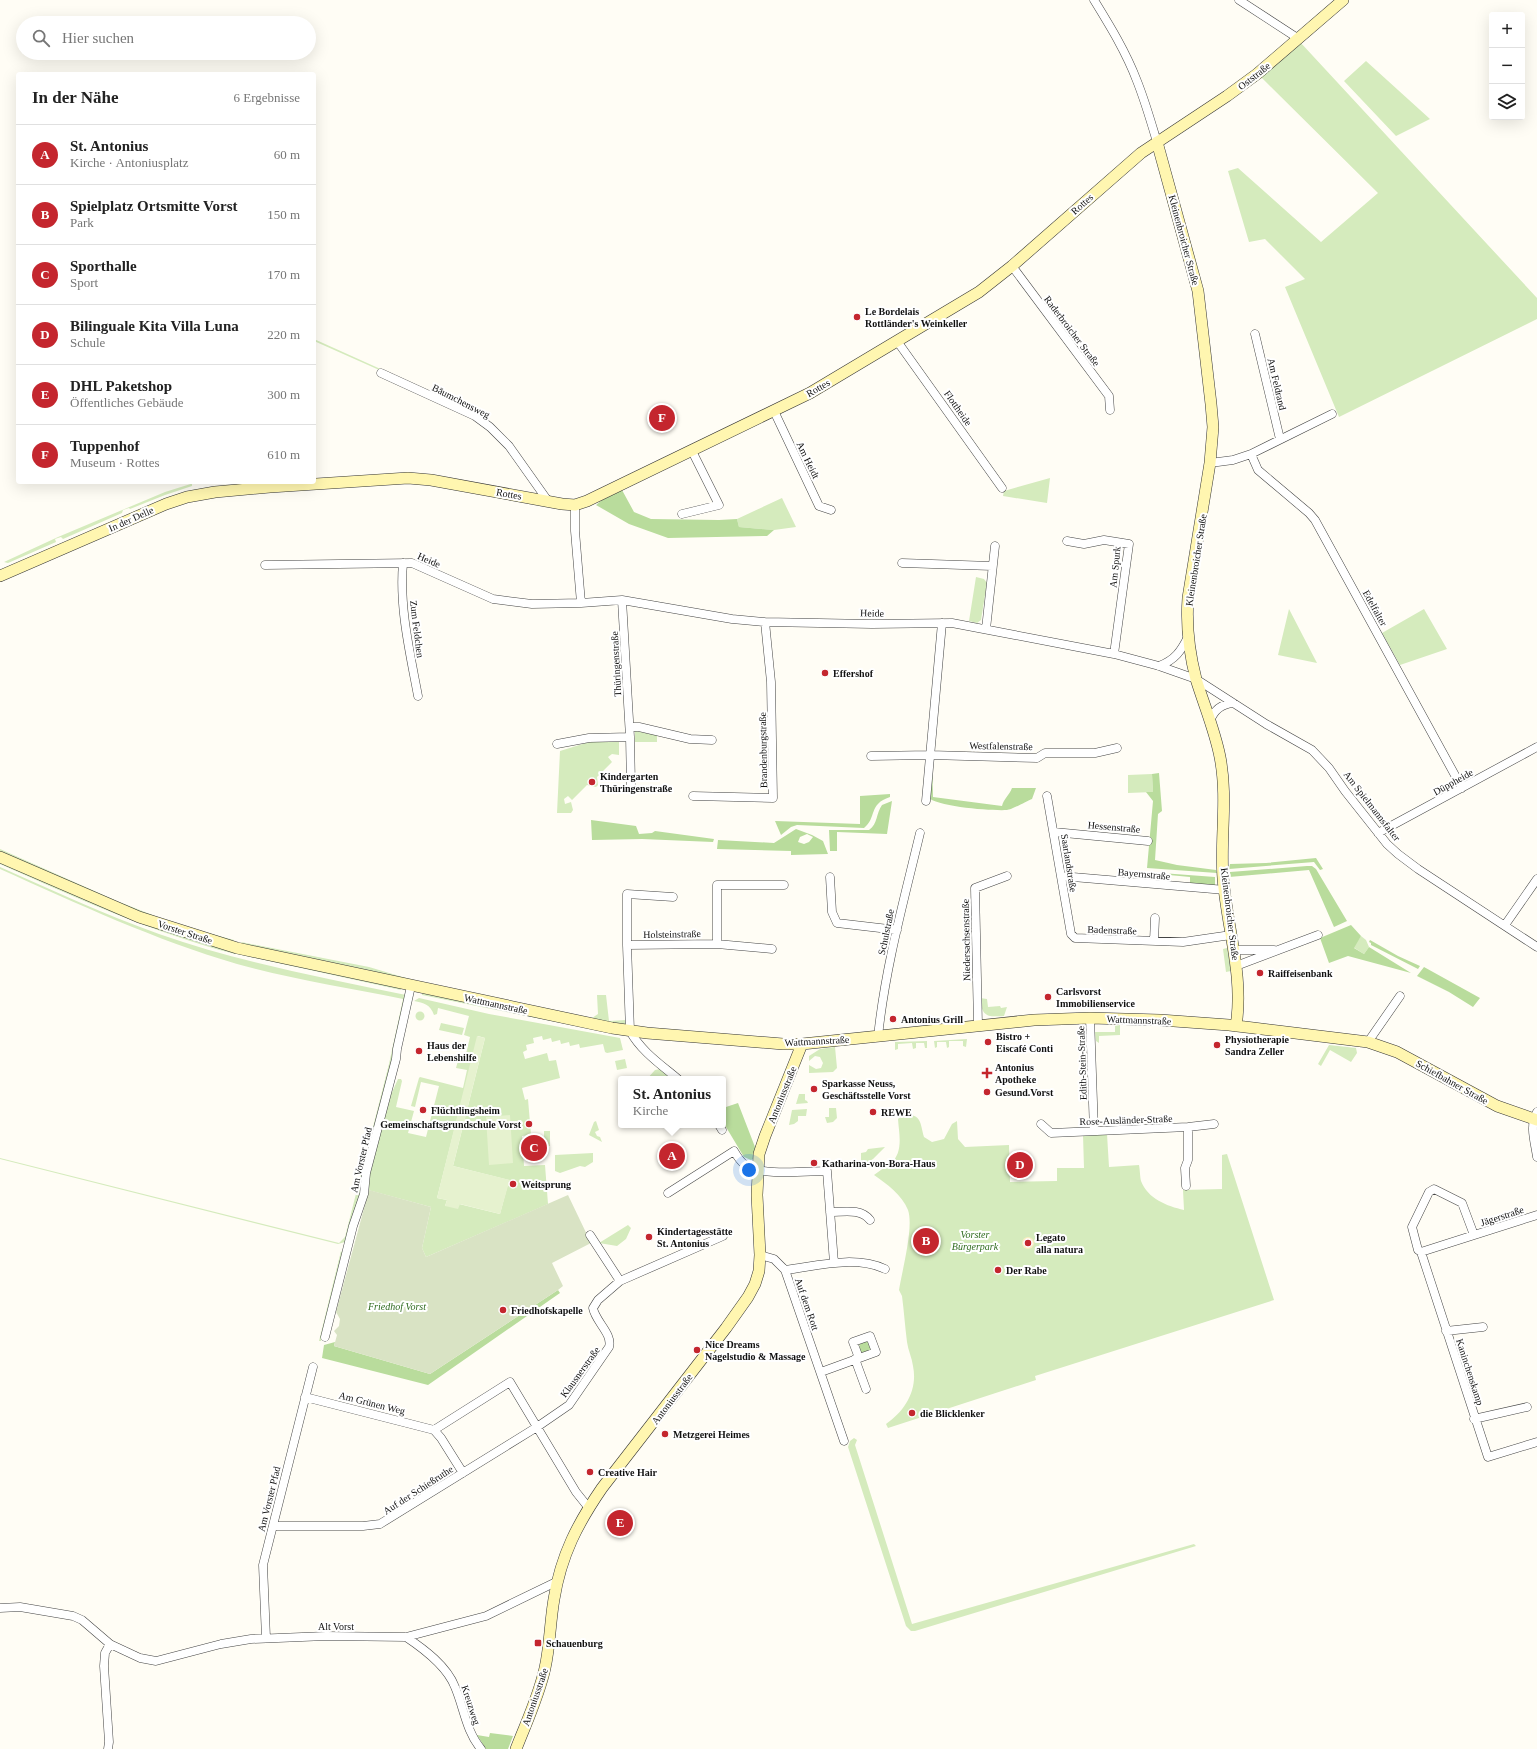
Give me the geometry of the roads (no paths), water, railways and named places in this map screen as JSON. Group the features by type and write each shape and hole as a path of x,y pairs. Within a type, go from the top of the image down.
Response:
{"street":[{"path":"1094,0 1122,48 1132,69 1142,92 1157,142"},
{"path":"1239,0 1299,39"},
{"name":"Oststraße","path":"1157,142 1227,96 1299,39 1341,1"},
{"name":"Rottes","path":"316,484 391,479 419,479 575,505 598,497 810,393 970,298 1012,266 1125,166 1157,142"},
{"name":"Kleinenbroicher Straße","path":"1157,142 1195,279 1200,306 1212,404 1213,427 1205,503 1188,598 1188,637 1196,679 1220,757 1224,780 1225,802 1223,871 1236,966 1238,1011 1236,1026"},
{"name":"Raderbroicher Straße","path":"1012,266 1109,396 1110,410"},
{"name":"Am Feldrand","path":"1254,334 1280,439"},
{"name":"Flottheide","path":"896,341 1002,488"},
{"name":"Bäumchensweg","path":"381,373 475,416 490,426 509,446 548,501"},
{"name":"Am Heidt","path":"774,411 819,506 830,510"},
{"path":"1210,462 1232,460 1251,454 1332,414"},
{"path":"682,514 718,505 692,451"},
{"name":"Edelfalter","path":"1251,454 1258,470 1309,513 1315,520 1462,788"},
{"name":"Rottes","path":"270,487 315,484"},
{"name":"In der Delle","path":"0,576 178,500 215,492 270,487"},
{"path":"575,505 575,531 581,603"},
{"name":"Am Spurk","path":"1067,542 1084,544 1104,540 1129,544 1114,654"},
{"path":"986,629 995,546"},
{"name":"Zum Feldchen","path":"403,563 402,576 405,619 418,696"},
{"name":"Heide","path":"264,565 412,563 493,599 532,604 622,600 732,619 766,622 872,624 952,623 1114,654 1159,666 1196,679"},
{"path":"902,563 992,566"},
{"name":"Thüringenstraße","path":"622,600 630,727 631,785"},
{"name":"Brandenburgstraße","path":"693,796 773,798 771,682 766,622"},
{"path":"926,801 942,623"},
{"path":"1159,666 1178,656 1188,637"},
{"name":"Am Spielmannsfalter","path":"1196,679 1233,704 1307,746 1318,754 1378,833 1398,854 1537,947"},
{"path":"1210,721 1217,709 1224,705 1233,704"},
{"path":"630,727 639,727 690,739 712,740"},
{"path":"557,744 589,738 630,737"},
{"name":"Düppheide","path":"1378,833 1537,747"},
{"name":"Westfalenstraße","path":"871,756 930,754 1037,758 1045,753 1095,753 1117,748"},
{"name":"Saarlandstraße","path":"1047,796 1070,934"},
{"name":"Hessenstraße","path":"1054,832 1148,840"},
{"name":"Schulstraße","path":"878,1037 880,1014 897,930 920,833"},
{"name":"Vorster Straße","path":"0,857 113,907 179,931 237,948 378,979"},
{"name":"Niedersachsenstraße","path":"978,1025 975,888 1007,876"},
{"name":"Bayernstraße","path":"1061,876 1225,890"},
{"path":"830,877 832,912 837,923 897,930"},
{"path":"1505,925 1537,879"},
{"path":"717,944 717,885 784,885"},
{"path":"673,897 627,894 627,945 630,1031 635,1040 646,1053 674,1076"},
{"path":"1154,941 1155,918"},
{"name":"Badenstraße","path":"1070,934 1075,938 1183,942 1231,935"},
{"path":"1236,966 1318,935"},
{"name":"Holsteinstraße","path":"627,945 717,944 772,949"},
{"path":"1233,950 1281,949"},
{"name":"Wattmannstraße","path":"378,979 647,1034 783,1044 802,1044 878,1037 1034,1020 1090,1018 1160,1020 1236,1026"},
{"name":"Am Vorster Pfad","path":"324,1336 352,1226 364,1194 366,1173 396,1059 411,986"},
{"path":"1368,1042 1400,996"},
{"name":"Edith-Stein-Straße","path":"1090,1018 1094,1131"},
{"name":"Schiefbahner Straße","path":"1236,1026 1368,1042 1397,1052 1497,1106 1536,1117"},
{"name":"Antoniusstraße","path":"516,1749 544,1674 558,1581 572,1536 588,1507 748,1297 755,1284 760,1255 757,1196 758,1169 762,1144 802,1044"},
{"path":"1536,1117 1532,1127 1537,1157"},
{"name":"Rose-Ausländer-Straße","path":"1041,1124 1051,1133 1188,1127 1214,1124"},
{"path":"1186,1186 1185,1168 1188,1160 1188,1127"},
{"path":"668,1192 734,1152 744,1164 758,1169 774,1172 827,1171 834,1263"},
{"name":"Jägerstraße","path":"1474,1235 1462,1203 1436,1190 1432,1190 1426,1196 1412,1227 1418,1250 1421,1252 1537,1215"},
{"path":"830,1212 857,1212 865,1214 870,1220"},
{"path":"590,1235 620,1281"},
{"name":"Klausnerstraße","path":"537,1427 569,1405 609,1348 609,1338 593,1308 598,1300 620,1281 723,1236"},
{"name":"Kaninchenskamp","path":"1421,1252 1488,1457 1537,1442"},
{"name":"Auf dem Rott","path":"760,1255 774,1259 785,1270 844,1440"},
{"path":"785,1270 834,1263 866,1262 885,1268"},
{"name":"Kaninchenskamp","path":"1446,1331 1483,1327"},
{"path":"821,1372 857,1358 866,1389"},
{"name":"Am Vorster Pfad","path":"266,1638 263,1566 313,1367"},
{"path":"463,1473 441,1438 434,1430 510,1382 576,1492 588,1507"},
{"name":"Am Grünen Weg","path":"305,1397 434,1430"},
{"name":"Kaninchenskamp","path":"1474,1418 1528,1407"},
{"name":"Auf der Schießruthe","path":"273,1526 363,1526 380,1524 537,1427"},
{"name":"Alt Vorst","path":"0,1608 20,1607 73,1616 82,1620 110,1644 140,1658 156,1661 228,1643 266,1638 326,1636 406,1637 486,1616 558,1581"},
{"name":"Kreuzweg","path":"406,1637 417,1644 446,1672 455,1685 470,1734 481,1749"},
{"path":"108,1749 109,1742 104,1666 105,1653 110,1644"}],"place":[{"name":"Le Bordelais Rottländer's Weinkeller","path":"857,317"},
{"name":"Tuppenhof","path":"662,418"},
{"name":"Effershof","path":"825,673"},
{"name":"Kindergarten Thüringenstraße","path":"592,782"},
{"name":"Raiffeisenbank","path":"1260,973"},
{"name":"Carlsvorst Immobilienservice","path":"1048,997"},
{"name":"Antonius Grill","path":"893,1019"},
{"name":"Bistro + Eiscafé Conti","path":"988,1042"},
{"name":"Physiotherapie Sandra Zeller","path":"1217,1045"},
{"name":"Haus der Lebenshilfe","path":"419,1051"},
{"name":"Antonius Apotheke","path":"987,1073"},
{"name":"Sparkasse Neuss, Geschäftsstelle Vorst","path":"814,1089"},
{"name":"Gesund.Vorst","path":"987,1092"},
{"name":"Flüchtlingsheim","path":"423,1110"},
{"name":"REWE","path":"873,1112"},
{"name":"Gemeinschaftsgrundschule Vorst","path":"529,1124"},
{"name":"Sporthalle","path":"534,1148"},
{"name":"St. Antonius","path":"672,1156"},
{"name":"Katharina-von-Bora-Haus","path":"814,1163"},
{"name":"Bilinguale Kita Villa Luna","path":"1020,1165"},
{"name":"Weitsprung","path":"513,1184"},
{"name":"Kindertagesstätte St. Antonius","path":"649,1237"},
{"name":"Spielplatz Ortsmitte Vorst","path":"926,1241"},
{"name":"Legato alla natura","path":"1028,1243"},
{"name":"Der Rabe","path":"998,1270"},
{"name":"Friedhofskapelle","path":"503,1310"},
{"name":"Nice Dreams Nagelstudio & Massage","path":"697,1350"},
{"name":"die Blicklenker","path":"912,1413"},
{"name":"Metzgerei Heimes","path":"665,1434"},
{"name":"Creative Hair","path":"590,1472"},
{"name":"DHL Paketshop","path":"620,1523"},
{"name":"Schauenburg","path":"538,1643"}],"park label":[{"name":"Vorster Bürgerpark","path":"975,1240"},
{"name":"Friedhof Vorst","path":"397,1306"}]}
